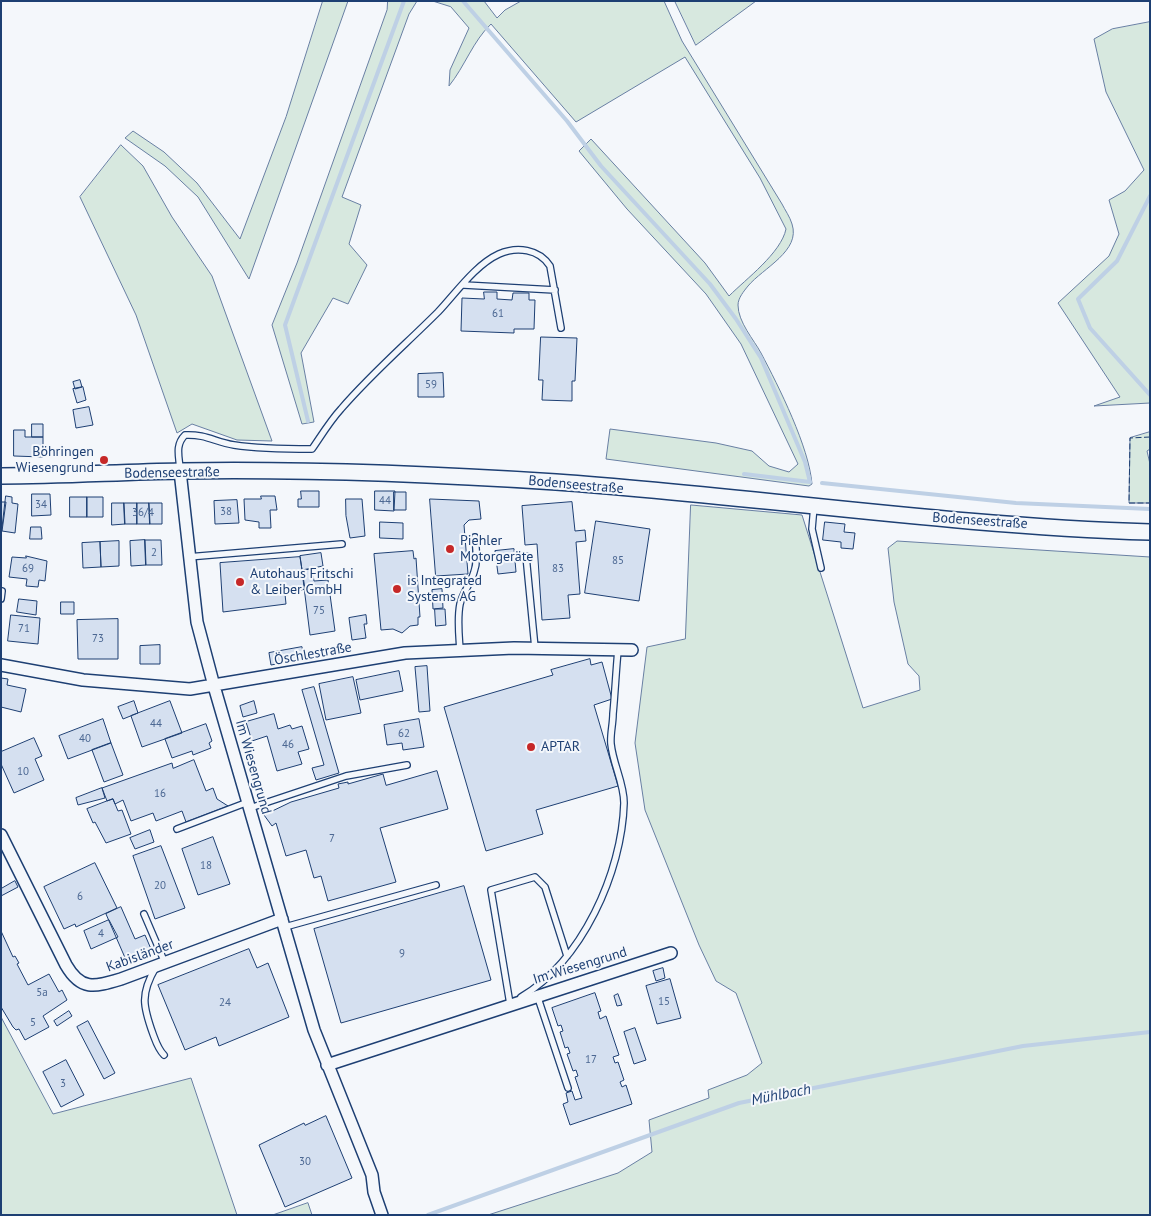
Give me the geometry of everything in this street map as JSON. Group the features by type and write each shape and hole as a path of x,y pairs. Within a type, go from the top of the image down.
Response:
{"street":[{"name":"Bodenseestraße","path":"1,476 69,476 180,471 434,475 558,482 923,517 1150,532"},
{"name":"Im Wiesengrund","path":"180,471 188,557 197,622 214,686 314,1030 372,1175 374,1192 382,1215"},
{"name":"Öschlestraße","path":"1,665 83,680 190,689 405,653 535,648 632,650"},
{"name":"Kabisländer","path":"1,835 73,977 85,985 100,986 283,923"},
{"name":"Im Wiesengrund","path":"327,1065 537,995 671,953"}],"lane":[{"path":"180,471 178,445 179,441 186,435 201,434 235,445 273,449 312,449 340,410 481,267 497,255 508,251 520,250 533,251 544,257 550,266 561,328"},
{"path":"464,285 554,290"},
{"path":"814,506 812,529 821,568"},
{"path":"460,650 460,603 477,562 475,538"},
{"path":"188,557 342,544"},
{"path":"526,556 535,648"},
{"path":"1,599 2,591"},
{"path":"568,956 545,887 535,877 491,890 510,1004 543,981 568,956 594,916 601,901 622,822 622,786 611,744 618,650"},
{"path":"177,829 346,776 407,765"},
{"path":"283,923 436,885"},
{"path":"144,914 161,964 146,990 144,1010 159,1049 164,1055"},
{"path":"537,995 568,1088"}],"shaded area":[{"path":"323,1 348,1 249,279 198,197 165,166 125,138 133,131 164,152 197,183 240,239 286,117"},
{"path":"388,1 417,1 409,14 342,197 361,205 349,244 367,265 348,304 333,298 301,353 314,422 302,424 272,325 297,263 387,10"},
{"path":"433,1 484,1 497,18 505,10 521,1 664,1 682,41 782,204 792,224 793,234 791,243 786,251 748,286 740,297 738,305 743,324 761,353 792,417 810,469 812,484 809,486 606,459 610,429 716,443 752,451 769,466 789,472 798,464 741,344 706,294 627,209 579,151 591,139 705,263 729,296 770,256 783,238 786,229 760,178 685,57 576,122 491,24 479,38 449,86 450,70 469,28 451,7"},
{"path":"675,1 756,1 696,45"},
{"path":"1150,22 1150,403 1094,406 1120,397 1058,303 1109,256 1119,234 1109,200 1125,191 1144,170 1106,92 1094,39 1112,29"},
{"path":"121,145 143,166 172,217 212,276 272,441 237,440 192,424 177,433 136,315 80,197"},
{"path":"1150,432 1150,449 1147,451 1150,464 1150,503 1129,503 1130,438"},
{"path":"691,505 802,515 863,708 920,690 919,676 908,664 894,602 888,548 897,541 1150,557 1150,1215 488,1215 618,1173 652,1152 649,1120 709,1098 708,1090 747,1075 762,1063 736,993 716,981 699,945 645,810 635,743 647,647 685,639"},
{"path":"1,1017 53,1114 191,1078 237,1215 1,1215"},
{"path":"308,1203 312,1215 273,1215"}],"building":[{"path":"484,292 497,292 497,299 512,300 513,293 529,293 529,300 535,300 534,329 514,329 514,333 461,331 462,298 484,299"},
{"path":"541,337 577,338 575,381 572,381 572,401 542,400 543,380 539,380"},
{"path":"443,373 444,397 418,397 418,374"},
{"path":"80,380 82,387 75,389 73,382"},
{"path":"83,387 86,400 77,403 73,389"},
{"path":"89,407 93,425 76,428 73,410"},
{"path":"32,424 43,424 43,437 32,437"},
{"path":"14,430 25,430 25,437 43,437 43,457 14,456"},
{"path":"301,491 319,491 319,507 298,507"},
{"path":"375,491 395,491 394,511 375,510"},
{"path":"394,492 406,492 406,510 394,510"},
{"path":"32,494 50,494 51,515 32,516"},
{"path":"6,496 12,497 12,503 18,504 15,533 2,531"},
{"path":"261,496 275,496 277,510 270,510 271,528 259,528 259,522 245,520 244,499 261,499"},
{"path":"70,497 87,497 87,517 70,517"},
{"path":"87,497 103,497 103,517 87,517"},
{"path":"346,499 362,499 365,536 350,538 346,516"},
{"name":"Piehler Motorgeräte","path":"430,499 479,501 481,519 469,520 464,525 468,574 436,576"},
{"path":"237,500 239,523 215,524 214,501"},
{"path":"1,502 6,502 2,531 1,531"},
{"path":"572,502 575,531 585,530 586,541 576,542 580,594 568,595 570,618 542,620 537,544 525,545 522,506"},
{"path":"112,503 124,503 125,524 112,525"},
{"path":"124,503 137,503 137,524 125,524"},
{"path":"137,503 149,503 150,524 137,524"},
{"path":"149,503 162,503 162,524 150,524"},
{"path":"596,521 650,529 639,601 585,593"},
{"path":"380,522 403,523 403,539 380,538"},
{"path":"825,522 845,524 844,532 855,533 853,549 841,548 841,542 823,540"},
{"path":"31,527 41,527 42,539 30,539"},
{"path":"145,540 146,565 131,566 130,541"},
{"path":"145,540 161,540 162,565 146,565"},
{"path":"119,541 119,566 101,567 100,542"},
{"path":"100,542 101,567 83,568 82,543"},
{"path":"514,549 516,572 498,574 495,551"},
{"name":"is Integrated Systems AG","path":"413,551 414,559 416,558 420,617 418,617 418,625 410,626 402,633 393,629 381,630 374,554"},
{"path":"321,553 323,566 302,570 300,556"},
{"path":"26,556 47,561 45,581 39,580 38,587 26,586 27,579 9,577 12,557 26,558"},
{"path":"300,557 305,589 285,594 286,604 223,612 220,563"},
{"path":"312,569 314,581 328,580 335,631 310,635 302,571"},
{"path":"442,589 443,608 433,609 432,590"},
{"path":"19,599 37,601 36,615 17,612"},
{"path":"61,602 74,602 74,614 61,614"},
{"path":"435,609 445,609 446,625 436,626"},
{"path":"11,615 40,618 38,644 8,641"},
{"path":"366,615 367,624 364,624 366,638 352,640 349,618"},
{"path":"118,619 118,659 78,659 77,620"},
{"path":"160,645 160,664 140,664 140,646"},
{"path":"302,647 304,659 271,665 269,653"},
{"name":"APTAR","path":"590,659 591,665 602,662 612,699 594,705 618,786 536,810 543,834 486,851 444,707 553,675 551,670"},
{"path":"427,666 430,711 419,712 415,667"},
{"path":"399,671 403,691 360,700 356,680"},
{"path":"353,677 361,713 326,720 319,684"},
{"path":"1,678 8,679 7,685 26,689 21,712 1,707"},
{"path":"314,687 339,773 316,780 312,768 324,765 302,690"},
{"path":"134,701 138,713 123,719 118,707"},
{"path":"170,701 182,733 142,747 131,716"},
{"path":"254,701 257,713 243,717 240,706"},
{"path":"274,714 278,729 290,725 292,729 302,726 309,749 298,752 302,764 277,771 267,736 252,741 246,722"},
{"path":"103,719 111,743 68,759 59,736"},
{"path":"419,719 424,747 403,750 402,743 387,745 384,725"},
{"path":"206,724 212,741 209,743 211,748 193,755 192,751 172,758 165,739"},
{"path":"34,738 42,756 35,759 44,780 14,793 1,764 1,752"},
{"path":"111,743 123,775 104,782 92,750"},
{"path":"194,760 206,791 213,788 217,799 228,806 186,822 182,811 156,821 153,813 131,821 123,800 115,804 113,799 107,801 102,788 172,763 173,768"},
{"path":"437,771 448,809 380,828 396,882 328,901 321,876 314,878 306,850 286,856 276,823 272,826 264,815 291,802 339,788 338,784 348,782 348,784 383,774 386,785"},
{"path":"102,788 105,798 78,805 76,798"},
{"path":"113,799 118,811 122,810 131,834 106,843 95,822 93,823 87,809"},
{"path":"150,830 154,842 135,849 130,838"},
{"path":"213,837 230,884 198,895 182,849"},
{"path":"161,846 185,908 155,919 133,856"},
{"path":"95,863 117,908 76,927 75,924 64,929 44,887"},
{"path":"15,881 18,887 1,896 1,889"},
{"path":"464,886 491,980 341,1023 314,929"},
{"path":"121,907 135,939 145,935 151,949 126,960 106,914"},
{"path":"109,920 118,937 91,949 84,931"},
{"path":"1,931 13,957 15,956 19,963 17,964 28,985 49,974 59,992 62,990 67,1000 43,1016 49,1027 25,1040 19,1029 16,1030 13,1027 1,1007"},
{"path":"249,949 257,968 268,963 289,1017 219,1046 216,1037 185,1050 158,985"},
{"path":"663,968 665,978 656,981 653,971"},
{"path":"670,979 681,1018 657,1024 646,986"},
{"path":"595,993 601,1011 598,1012 600,1019 606,1016 619,1055 613,1057 615,1063 618,1062 624,1080 620,1082 622,1087 626,1085 632,1104 570,1125 563,1104 568,1102 566,1093 572,1091 575,1100 582,1098 575,1077 578,1076 576,1070 573,1071 567,1054 570,1053 568,1047 565,1048 560,1032 563,1031 561,1025 558,1026 552,1008"},
{"path":"618,994 622,1005 617,1006 614,996"},
{"path":"69,1011 72,1016 57,1026 54,1021"},
{"path":"88,1021 115,1073 104,1079 77,1027"},
{"path":"635,1028 646,1060 634,1064 624,1032"},
{"path":"66,1060 84,1095 61,1107 43,1072"},
{"path":"326,1116 352,1178 285,1207 259,1145 304,1123 305,1125"}],"waterway":[{"path":"308,421 285,325 404,1"},
{"path":"463,1 567,121 601,166 710,284 736,319 761,358 805,462 810,482 744,474"},
{"path":"1150,196 1117,261 1078,299 1090,328 1150,395"},
{"path":"822,483 1016,503 1150,509"},
{"name":"Mühlbach","path":"428,1215 739,1103 1023,1046 1150,1032"}],"fence":[{"path":"1150,437 1130,438 1129,503 1150,503"}],"place":[{"name":"Böhringen Wiesengrund","path":"104,460"},
{"name":"Piehler Motorgeräte","path":"450,549"},
{"name":"Autohaus Fritschi & Leiber GmbH","path":"240,582"},
{"name":"is Integrated Systems AG","path":"397,589"},
{"name":"APTAR","path":"531,747"}]}
